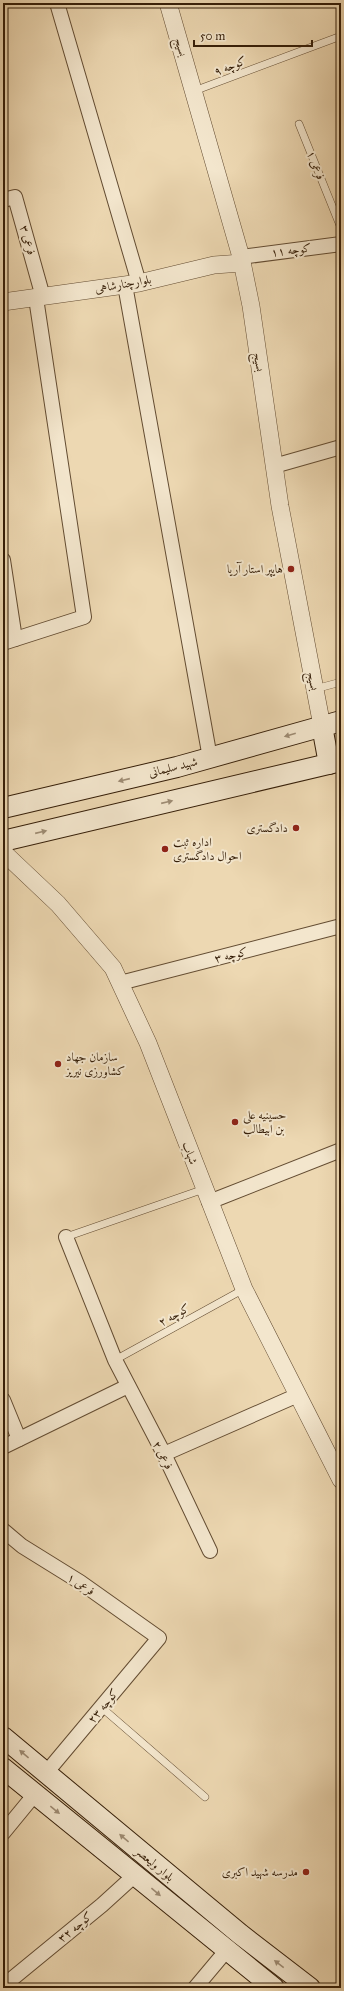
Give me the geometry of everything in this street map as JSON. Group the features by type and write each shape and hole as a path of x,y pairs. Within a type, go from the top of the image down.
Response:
{"main road":[{"name":"شهید سلیمانی","path":"3,808 210,758 341,721"},
{"path":"3,841 335,762 322,726"},
{"name":"بلوار ولیعصر","path":"3,1737 240,1934 310,1988"},
{"name":"بلوار ولیعصر","path":"3,1768 226,1951 274,1988"}],"street":[{"path":"57,3 132,284 210,758"},
{"name":"بسیج","path":"168,3 241,260 251,306 280,506 322,726"},
{"name":"فرعی ۳","path":"3,200 15,196 39,297"},
{"name":"کوچه ۱۱","path":"241,260 341,244"},
{"name":"بلوارچنارشاهی","path":"3,302 132,284 241,260"},
{"path":"3,560 9,641 84,617 39,297"},
{"path":"274,466 341,447"},
{"name":"شهاب","path":"3,852 58,904 113,968 148,1043 244,1290 341,1480"},
{"name":"کوچه ۳","path":"120,983 341,926"},
{"path":"207,1195 341,1150"},
{"path":"66,1237 115,1360"},
{"name":"فرعی ۲","path":"115,1360 164,1454 210,1551"},
{"path":"3,1447 128,1386"},
{"path":"164,1454 298,1395"},
{"path":"3,1400 19,1439"},
{"name":"فرعی ۱","path":"3,1530 22,1546 80,1582 159,1638"},
{"name":"کوچه ۲۳","path":"46,1773 159,1638"},
{"path":"3,1833 35,1794"},
{"name":"کوچه ۳۲","path":"13,1978 102,1905 135,1875"},
{"path":"195,1988 226,1951"}],"lane":[{"name":"کوچه ۹","path":"194,91 341,36"},
{"name":"فرعی ۱","path":"299,124 341,228"},
{"path":"314,689 341,682"},
{"path":"66,1237 207,1195"},
{"name":"کوچه ۲","path":"115,1360 244,1290"},
{"path":"101,1707 205,1797"}],"place":[{"name":"هایپر استار آریا","path":"291,569"},
{"name":"دادگستری","path":"296,828"},
{"name":"اداره ثبت احوال دادگستری","path":"165,849"},
{"name":"سازمان جهاد کشاورزی نیریز","path":"58,1064"},
{"name":"حسینیه علی بن ابیطالب","path":"235,1122"},
{"name":"مدرسه شهید اکبری","path":"306,1872"}]}
